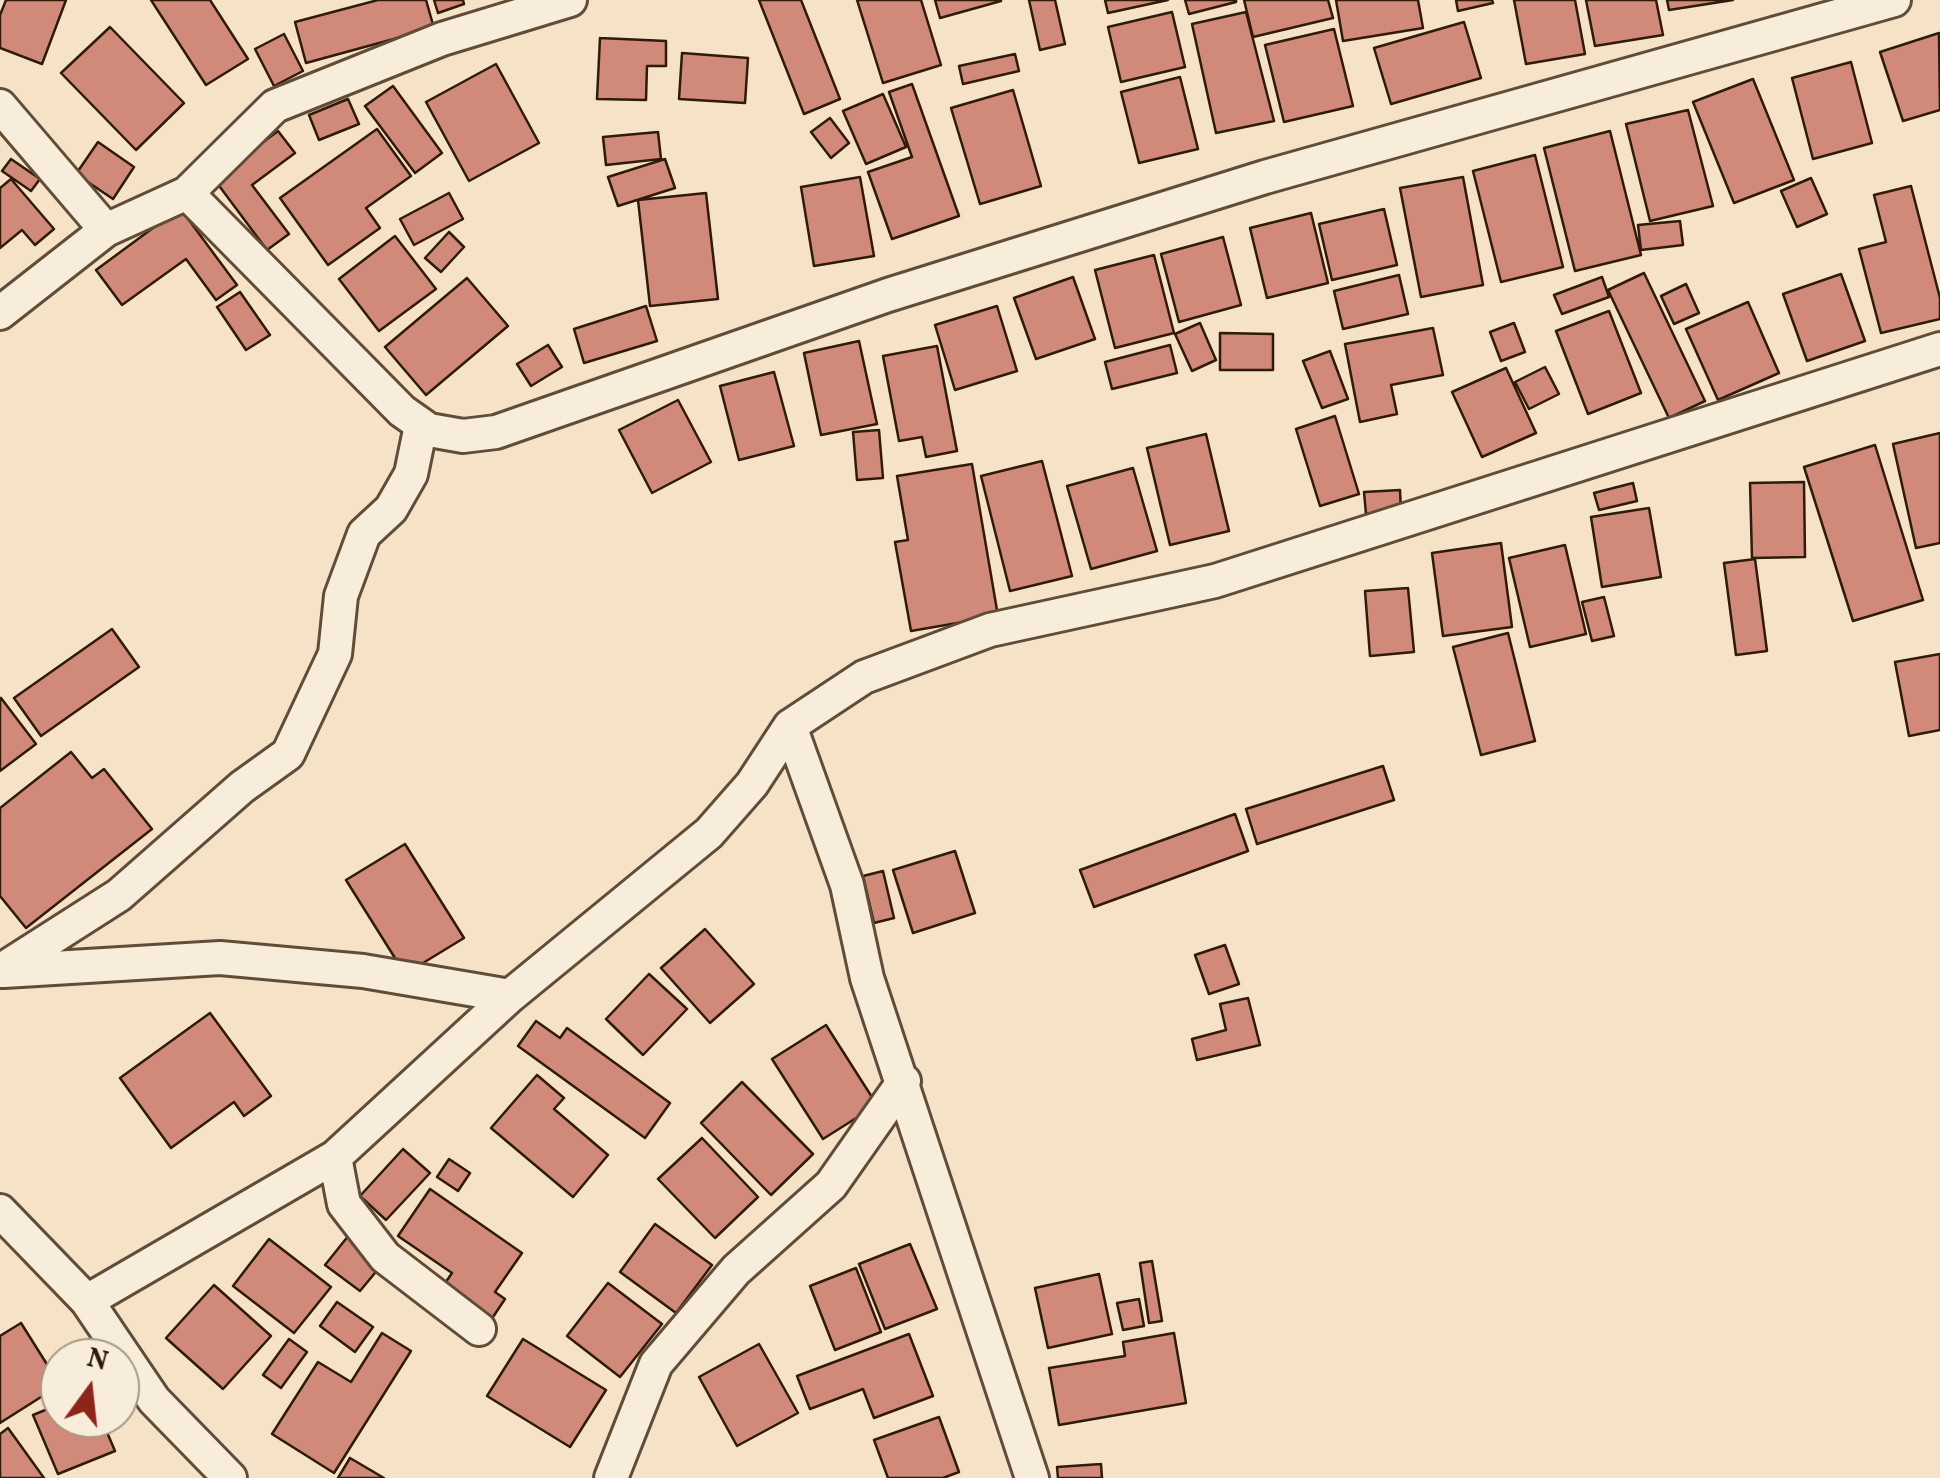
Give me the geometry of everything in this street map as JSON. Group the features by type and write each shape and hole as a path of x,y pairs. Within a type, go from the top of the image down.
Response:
{"street":[{"path":"0,314 106,230 187,193 275,106 442,39 570,0"},
{"path":"187,193 402,411 429,430 463,436 496,432 888,295 1246,183 1894,0"},
{"path":"0,106 106,230"},
{"path":"87,1301 335,1156 510,996 709,833 752,784 790,726 864,676 990,630 1215,581 1940,350"},
{"path":"0,971 120,895 242,787 288,754 335,654 341,596 364,534 391,509 410,474 419,435 429,430"},
{"path":"790,726 847,885 867,978 904,1080 1032,1478"},
{"path":"752,784 815,793"},
{"path":"0,971 220,958 363,971 510,996"},
{"path":"611,1478 656,1364 736,1270 831,1185 904,1080"},
{"path":"335,1156 344,1204 384,1258 479,1329"},
{"path":"0,1211 87,1301 154,1400 230,1478"}],"building":[{"path":"6,0 66,0 42,64 0,48 0,15"},
{"path":"151,0 210,0 248,59 206,85"},
{"path":"378,0 426,0 434,28 306,63 295,22"},
{"path":"434,0 463,0 464,4 438,13"},
{"path":"759,0 801,0 840,99 804,114"},
{"path":"857,0 921,0 941,65 883,83"},
{"path":"935,0 1001,0 1001,1 940,18"},
{"path":"1029,0 1055,0 1065,44 1040,50"},
{"path":"1105,0 1168,0 1108,13"},
{"path":"1185,0 1236,0 1236,2 1189,14"},
{"path":"1244,0 1328,0 1333,18 1253,37"},
{"path":"1336,0 1418,0 1423,28 1343,41"},
{"path":"1456,0 1492,0 1493,3 1458,11"},
{"path":"1514,0 1575,0 1585,54 1526,64"},
{"path":"1586,0 1656,0 1663,35 1595,46"},
{"path":"1667,0 1733,0 1669,10"},
{"path":"1172,12 1185,67 1121,82 1108,27"},
{"path":"1246,12 1274,121 1216,133 1192,24"},
{"path":"1464,22 1481,78 1391,104 1374,48"},
{"path":"110,27 184,103 136,150 61,73"},
{"path":"1334,29 1353,106 1284,122 1265,45"},
{"path":"1939,33 1940,110 1903,121 1880,52"},
{"path":"284,34 303,71 274,86 255,49"},
{"path":"600,38 666,41 666,66 647,66 646,100 597,99"},
{"path":"682,53 748,58 745,103 679,99"},
{"path":"1015,54 1019,71 963,84 959,66"},
{"path":"1851,62 1872,143 1813,159 1792,78"},
{"path":"496,64 539,143 469,181 426,102"},
{"path":"1180,77 1198,149 1139,163 1121,92"},
{"path":"1753,79 1794,180 1734,203 1693,102"},
{"path":"912,84 959,216 892,239 868,172 912,157 889,92"},
{"path":"393,86 442,153 415,173 365,106"},
{"path":"1013,90 1041,186 980,204 951,108"},
{"path":"883,94 906,147 866,164 843,111"},
{"path":"348,99 359,124 319,140 309,115"},
{"path":"1688,110 1713,206 1650,221 1626,124"},
{"path":"830,118 849,143 831,158 811,132"},
{"path":"377,129 411,176 366,208 380,228 328,265 280,198"},
{"path":"278,131 295,153 252,185 289,234 267,250 214,179"},
{"path":"1610,131 1641,255 1575,271 1544,148"},
{"path":"658,132 661,159 606,165 603,137"},
{"path":"98,142 134,167 113,199 76,174"},
{"path":"1535,155 1563,267 1501,282 1473,171"},
{"path":"11,159 40,179 31,191 2,171"},
{"path":"665,159 675,188 618,206 608,177"},
{"path":"860,177 874,256 814,266 801,187"},
{"path":"1463,177 1483,285 1421,297 1400,188"},
{"path":"1811,178 1827,214 1797,227 1781,191"},
{"path":"11,179 54,229 35,245 22,230 0,248 0,188"},
{"path":"1911,186 1940,298 1940,319 1881,333 1859,249 1886,242 1874,195"},
{"path":"449,193 463,219 414,245 400,219"},
{"path":"706,193 718,299 650,306 638,200"},
{"path":"180,208 237,285 216,300 186,259 122,305 96,270"},
{"path":"1384,209 1397,265 1332,280 1319,224"},
{"path":"1311,213 1328,283 1267,298 1250,228"},
{"path":"1680,221 1683,245 1641,250 1638,225"},
{"path":"449,232 464,247 441,272 425,258"},
{"path":"395,236 436,289 379,331 339,279"},
{"path":"1223,237 1241,305 1179,322 1161,254"},
{"path":"1154,255 1174,333 1115,348 1095,270"},
{"path":"1644,273 1705,401 1669,418 1608,290"},
{"path":"1841,274 1865,341 1807,361 1783,294"},
{"path":"1399,275 1408,314 1343,329 1334,291"},
{"path":"1073,277 1095,339 1036,359 1014,298"},
{"path":"1602,277 1609,297 1562,314 1554,295"},
{"path":"467,278 508,326 426,395 385,347"},
{"path":"1686,284 1699,313 1674,324 1661,296"},
{"path":"240,292 270,335 246,350 217,307"},
{"path":"1748,302 1779,373 1718,400 1686,329"},
{"path":"646,306 657,341 584,363 574,329"},
{"path":"997,306 1017,371 955,390 935,325"},
{"path":"1609,311 1641,393 1588,414 1556,331"},
{"path":"1200,323 1216,360 1192,371 1175,334"},
{"path":"1514,323 1525,352 1501,361 1490,332"},
{"path":"1433,328 1443,375 1391,385 1397,414 1360,422 1345,344"},
{"path":"1220,333 1273,334 1273,370 1220,370"},
{"path":"859,341 877,424 821,435 804,353"},
{"path":"548,345 562,367 531,386 517,364"},
{"path":"1170,345 1177,373 1112,389 1105,362"},
{"path":"937,346 957,451 926,457 922,437 899,441 883,356"},
{"path":"1330,351 1348,399 1322,408 1303,361"},
{"path":"1545,367 1559,394 1529,409 1515,382"},
{"path":"1506,368 1536,433 1482,457 1452,392"},
{"path":"774,372 794,446 739,460 720,386"},
{"path":"678,400 711,462 652,493 619,430"},
{"path":"1335,416 1359,494 1320,506 1296,429"},
{"path":"879,430 883,478 857,480 853,432"},
{"path":"1940,433 1940,543 1916,548 1893,444"},
{"path":"1206,434 1229,531 1170,545 1147,448"},
{"path":"1875,445 1923,600 1853,621 1804,467"},
{"path":"1042,461 1072,576 1010,591 981,476"},
{"path":"972,464 998,616 911,631 895,542 908,540 897,476"},
{"path":"1133,468 1157,551 1091,569 1067,486"},
{"path":"1804,482 1805,557 1752,558 1750,483"},
{"path":"1633,483 1637,501 1599,510 1594,493"},
{"path":"1400,490 1401,512 1366,514 1364,492"},
{"path":"1649,508 1661,577 1602,587 1591,517"},
{"path":"1501,543 1512,627 1443,636 1432,553"},
{"path":"1565,545 1586,634 1530,647 1509,558"},
{"path":"1755,559 1767,651 1736,655 1724,563"},
{"path":"1408,588 1414,652 1370,656 1365,591"},
{"path":"1604,597 1614,636 1592,641 1582,602"},
{"path":"112,629 139,667 41,736 14,698"},
{"path":"1508,633 1535,741 1481,755 1453,647"},
{"path":"1940,654 1940,730 1909,736 1895,662"},
{"path":"0,699 36,744 0,771"},
{"path":"71,752 92,778 104,769 152,829 26,928 0,896 0,808"},
{"path":"1383,766 1394,800 1257,844 1246,809"},
{"path":"1235,814 1248,851 1094,907 1080,870"},
{"path":"405,844 464,938 405,974 346,880"},
{"path":"955,851 975,913 913,933 893,870"},
{"path":"883,871 894,918 874,923 863,876"},
{"path":"705,929 754,984 710,1023 661,968"},
{"path":"1225,945 1239,984 1209,994 1195,955"},
{"path":"649,974 687,1009 643,1055 606,1019"},
{"path":"1248,998 1260,1045 1197,1060 1192,1039 1226,1030 1220,1004"},
{"path":"210,1013 271,1096 244,1116 234,1102 171,1148 120,1078"},
{"path":"536,1021 560,1038 567,1028 670,1103 645,1138 518,1046"},
{"path":"826,1025 877,1105 823,1139 772,1059"},
{"path":"537,1075 564,1098 554,1109 608,1155 573,1197 491,1128"},
{"path":"742,1082 813,1154 771,1195 701,1123"},
{"path":"702,1138 758,1197 715,1238 658,1179"},
{"path":"403,1149 430,1173 386,1220 360,1196"},
{"path":"449,1159 470,1173 458,1191 437,1177"},
{"path":"430,1189 522,1253 495,1292 505,1299 489,1323 441,1289 452,1273 398,1236"},
{"path":"655,1224 712,1265 676,1313 620,1272"},
{"path":"349,1235 384,1262 360,1291 325,1265"},
{"path":"269,1239 331,1287 294,1333 233,1286"},
{"path":"910,1244 937,1309 885,1329 859,1264"},
{"path":"1152,1261 1162,1321 1149,1323 1140,1263"},
{"path":"856,1268 881,1332 835,1350 810,1286"},
{"path":"1099,1274 1112,1334 1048,1348 1035,1288"},
{"path":"608,1283 662,1324 620,1377 567,1336"},
{"path":"214,1285 271,1336 223,1389 166,1338"},
{"path":"1139,1299 1144,1326 1123,1330 1117,1303"},
{"path":"337,1302 373,1327 355,1352 320,1326"},
{"path":"21,1323 40,1353 40,1398 0,1423 0,1336"},
{"path":"382,1333 411,1351 334,1473 272,1434 318,1362 351,1382"},
{"path":"1174,1333 1186,1403 1059,1425 1049,1368 1125,1356 1123,1342"},
{"path":"909,1334 933,1396 874,1418 863,1389 810,1409 797,1376"},
{"path":"289,1339 307,1352 281,1388 263,1375"},
{"path":"523,1339 606,1390 570,1447 487,1396"},
{"path":"759,1344 798,1413 737,1446 699,1377"},
{"path":"40,1412 40,1432 33,1415"},
{"path":"939,1417 959,1472 943,1478 888,1478 874,1440"},
{"path":"8,1428 44,1478 0,1478 0,1434"},
{"path":"43,1438 109,1438 115,1451 58,1474"},
{"path":"350,1458 384,1478 338,1478"},
{"path":"1101,1464 1102,1478 1058,1478 1057,1467"}]}
